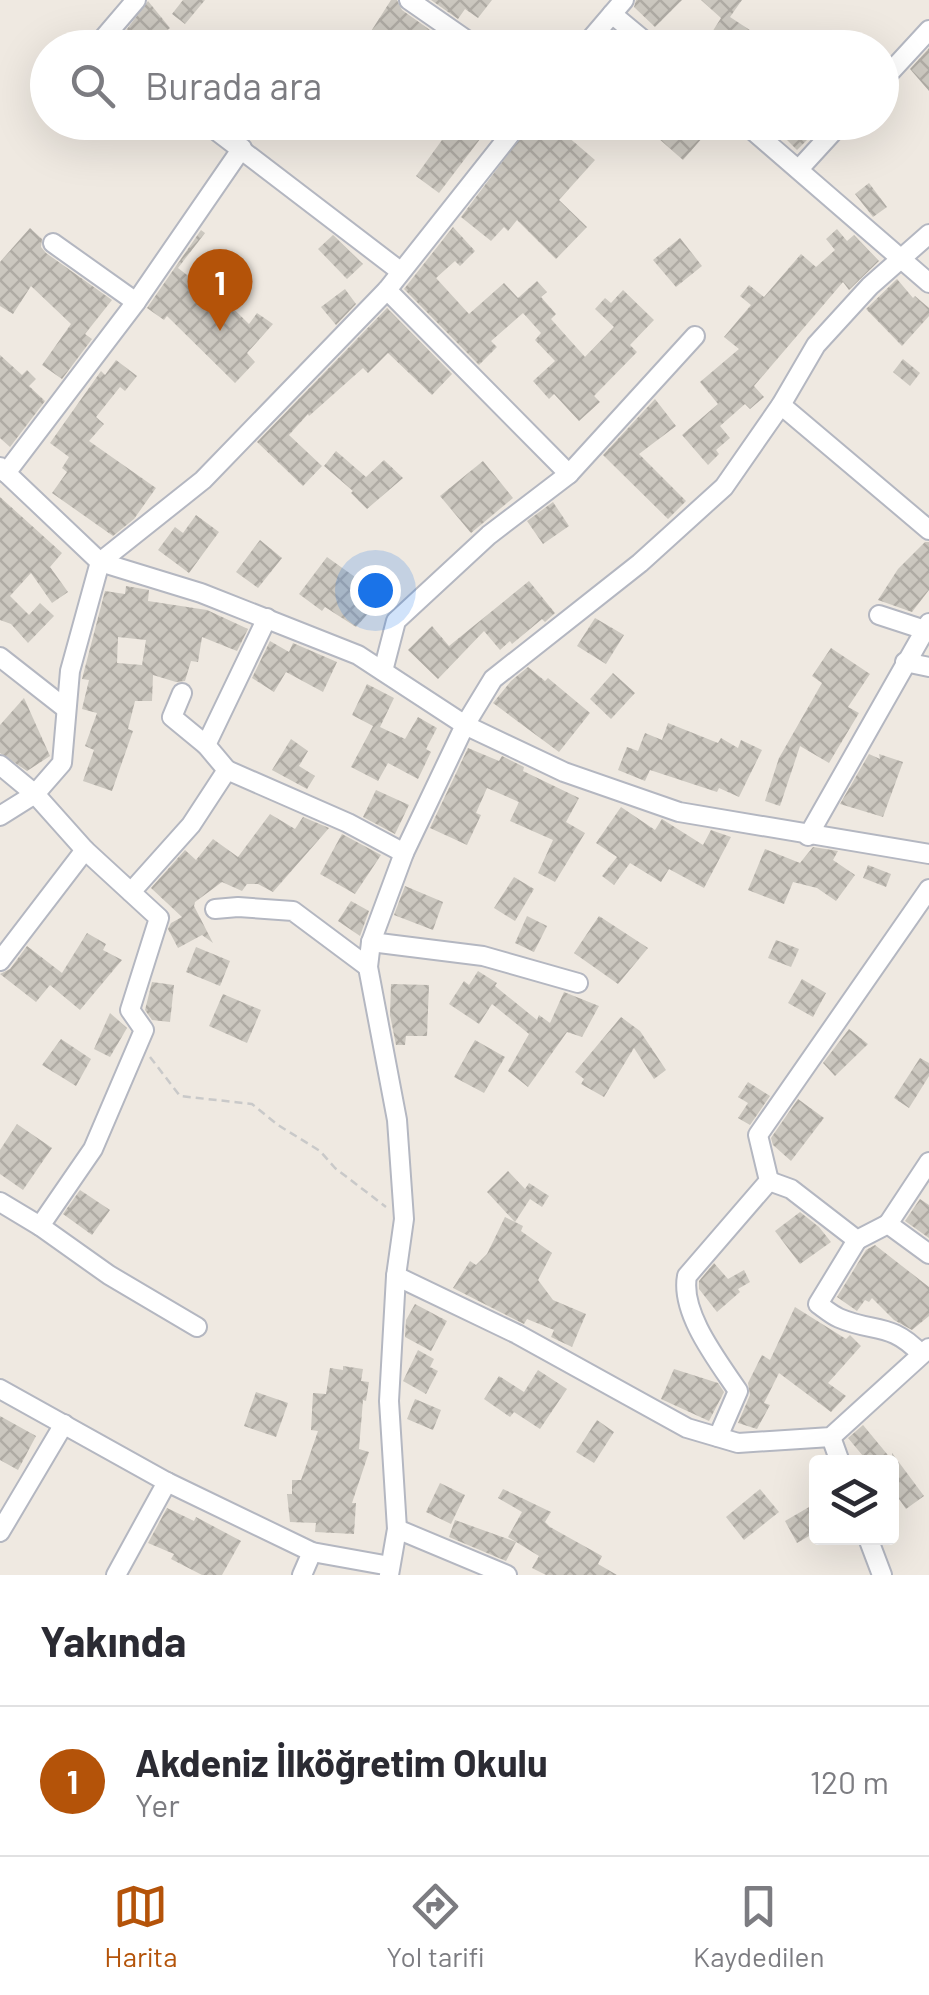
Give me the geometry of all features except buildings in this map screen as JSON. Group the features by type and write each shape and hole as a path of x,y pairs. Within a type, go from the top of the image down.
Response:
{"street":[{"path":"110,30 136,0"},
{"path":"409,0 452,30"},
{"path":"598,30 618,7 638,30"},
{"path":"899,62 929,30"},
{"path":"231,140 400,271"},
{"path":"0,816 35,794 62,763 70,671 100,562 203,480 386,290 506,140"},
{"path":"765,140 929,283"},
{"path":"799,169 826,140"},
{"path":"242,148 136,302 3,470 100,562 266,618 358,655 465,725 564,772 679,812 929,854"},
{"path":"0,1389 167,1482 312,1552 390,1570 398,1529 388,1402 396,1276 404,1220 397,1120 368,967 371,942 404,853 465,725 493,679 640,563 724,487 816,345 870,286 929,234"},
{"path":"54,243 136,302"},
{"path":"386,290 569,474"},
{"path":"383,670 396,621 489,535 569,474 695,336"},
{"path":"780,405 929,530"},
{"path":"808,836 927,626 879,616"},
{"path":"206,745 266,618"},
{"path":"0,657 64,708"},
{"path":"906,662 929,667"},
{"path":"182,693 172,718 206,745 227,770 332,815 404,853"},
{"path":"0,765 35,794 85,850 159,918 130,1010 144,1030 93,1149 40,1226"},
{"path":"131,892 191,824 227,770"},
{"path":"0,961 85,850"},
{"path":"768,1181 758,1135 929,889"},
{"path":"215,909 293,911 368,967"},
{"path":"371,942 483,956 578,984"},
{"path":"396,1276 517,1334 688,1428 738,1443 831,1437 925,1351 884,1329 838,1318 818,1304 857,1240 888,1224 929,1162"},
{"path":"768,1181 791,1189 857,1240"},
{"path":"718,1437 738,1391 708,1347 684,1290 686,1276 768,1181"},
{"path":"0,1202 109,1276 197,1328"},
{"path":"888,1224 929,1254"},
{"path":"0,1532 64,1424"},
{"path":"831,1437 837,1455"},
{"path":"116,1575 167,1482"},
{"path":"398,1529 507,1575"},
{"path":"871,1545 882,1575"},
{"path":"302,1575 312,1552"}],"path":[{"path":"137,1039 180,1096 252,1104 320,1151 370,1196 404,1220"}],"place":[{"name":"Akdeniz İlköğretim Okulu","path":"220,331"}]}
